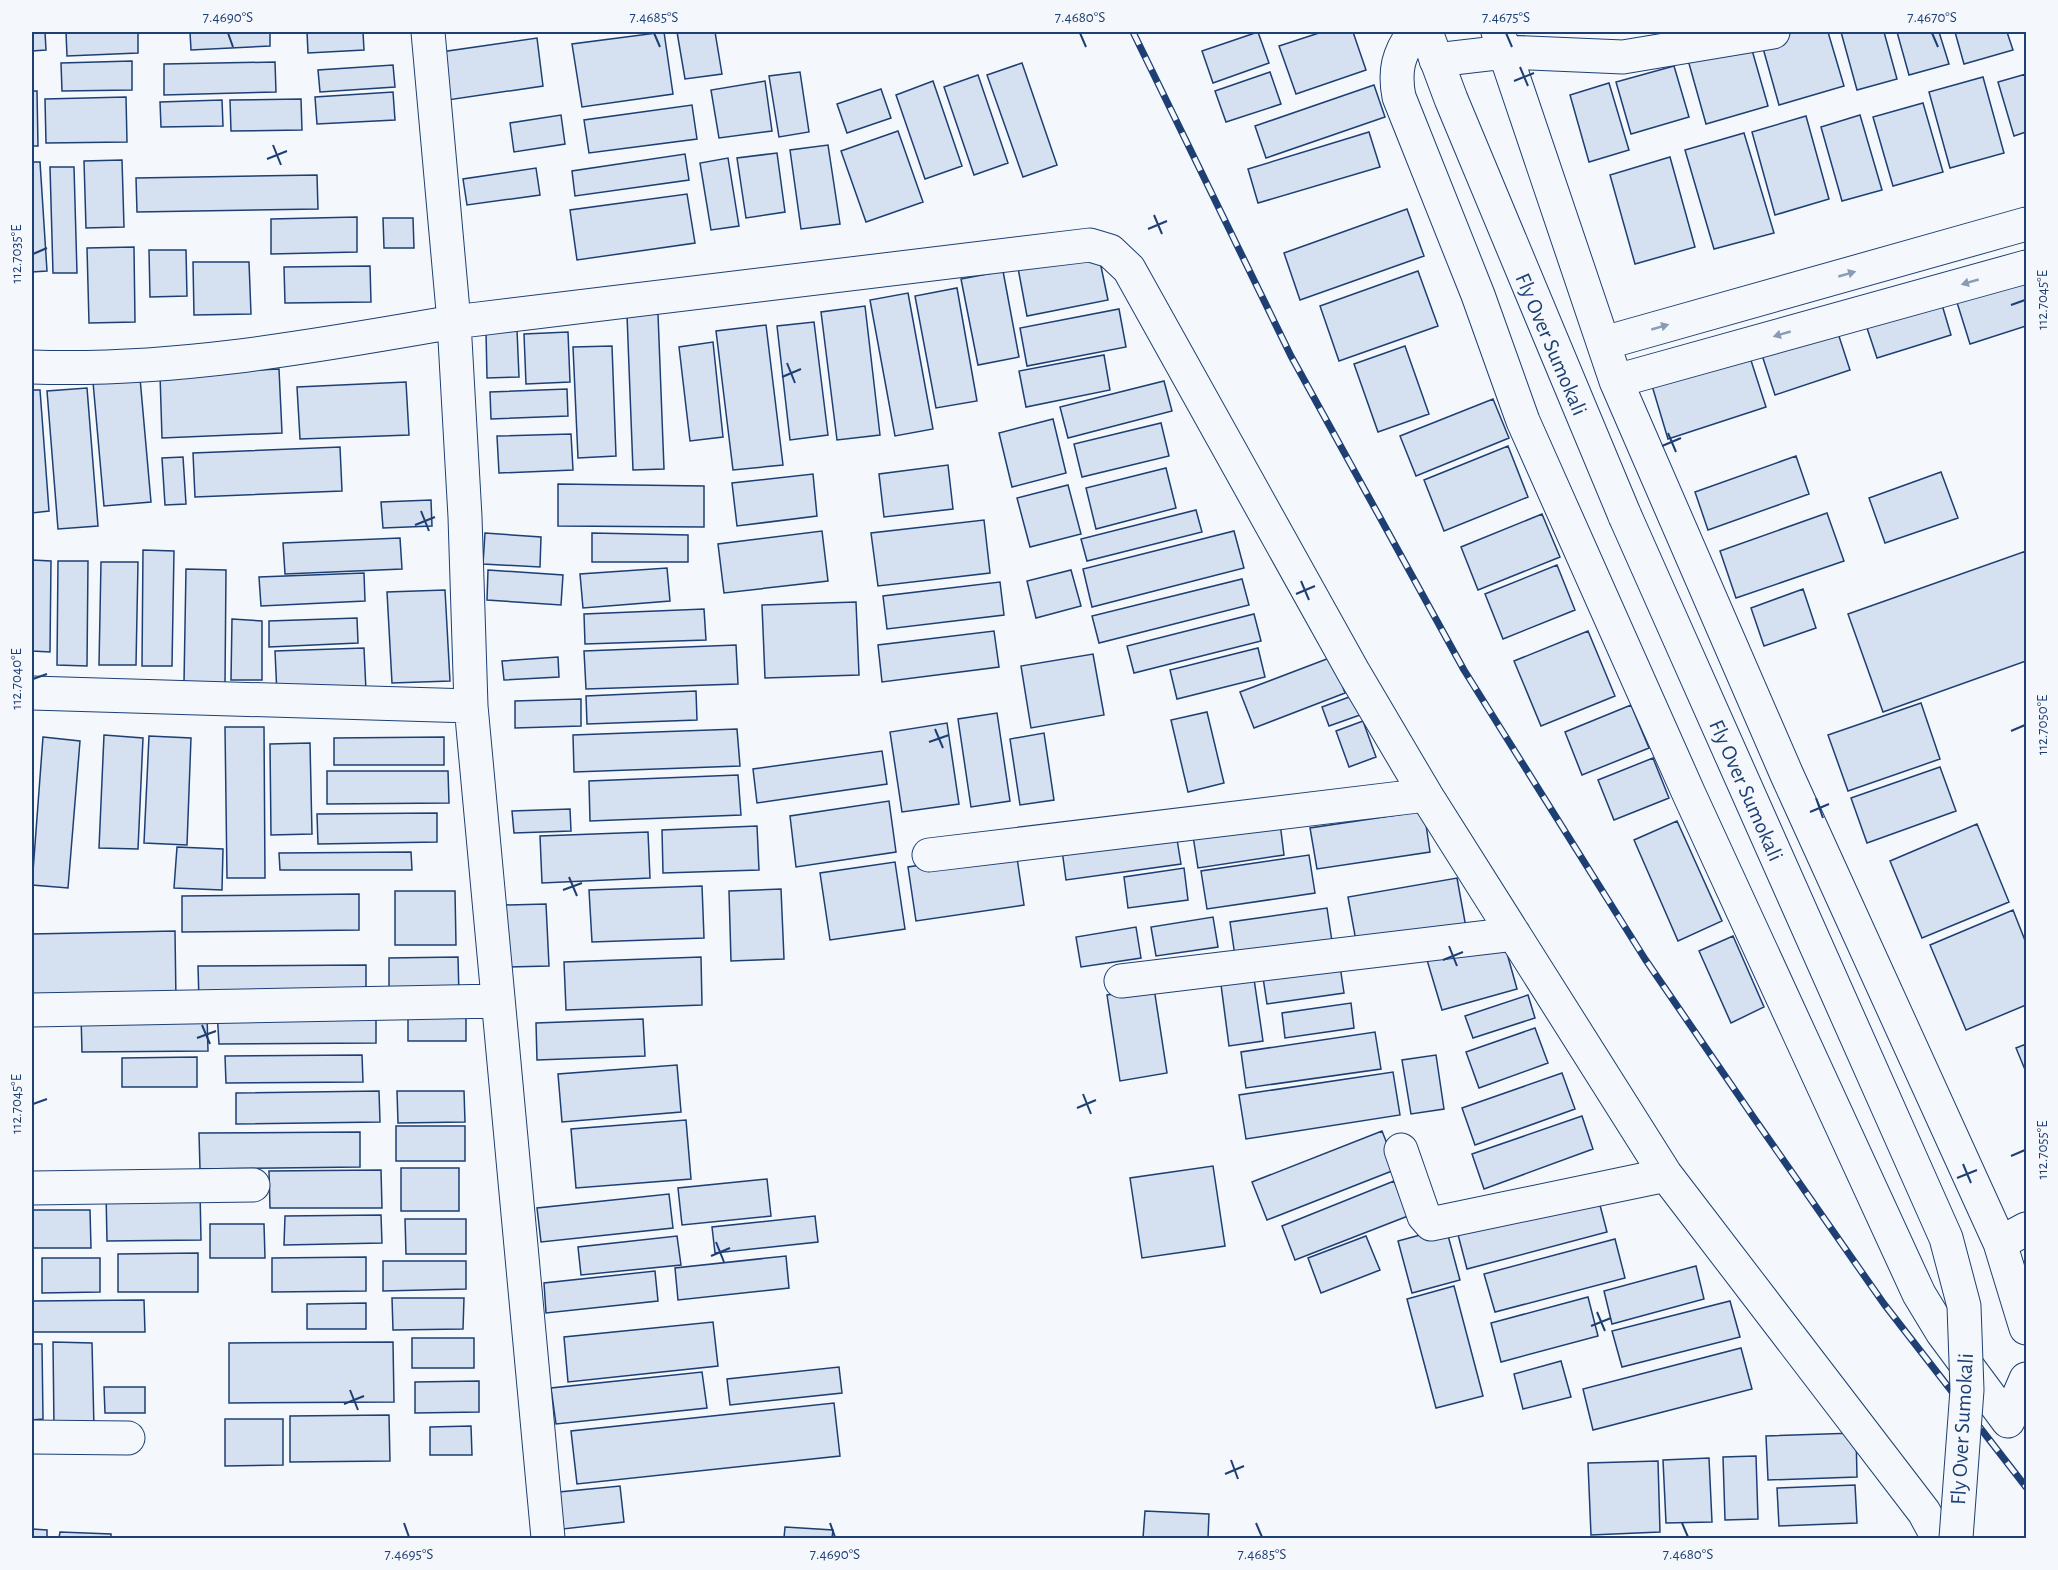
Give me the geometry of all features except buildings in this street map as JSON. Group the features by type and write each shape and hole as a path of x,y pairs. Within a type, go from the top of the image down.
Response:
{"street":[{"path":"428,32 454,322 465,517 471,706 548,1539"},
{"path":"1414,32 1398,60 1395,74 1399,97 1478,295 1524,422 1689,794 1919,1294 1942,1332 2017,1432"},
{"path":"1431,46 1502,42 1623,57 1762,33"},
{"path":"1502,42 1616,381 1787,775 2013,1236 2026,1328"},
{"name":"Fly Over Sumokali","path":"1431,46 1625,516 1946,1238 1964,1306 1968,1390 1956,1539"},
{"path":"1604,343 2026,224"},
{"path":"32,367 96,367 223,358 329,344 454,322 1090,244 1103,247 1129,269 1348,663 1426,795 1666,1175 1929,1530"},
{"path":"1616,381 2026,267"},
{"path":"32,693 471,706"},
{"path":"929,855 1426,795"},
{"path":"1121,981 1514,934"},
{"path":"32,1010 498,1001"},
{"path":"1401,1150 1424,1216 1431,1224 1666,1175"},
{"path":"32,1188 253,1185"},
{"path":"2017,1432 2026,1379"},
{"path":"32,1437 128,1438"}],"railway":[{"path":"1133,32 1291,356 1464,670 1645,959 1754,1118 1884,1304 2026,1487"}]}
